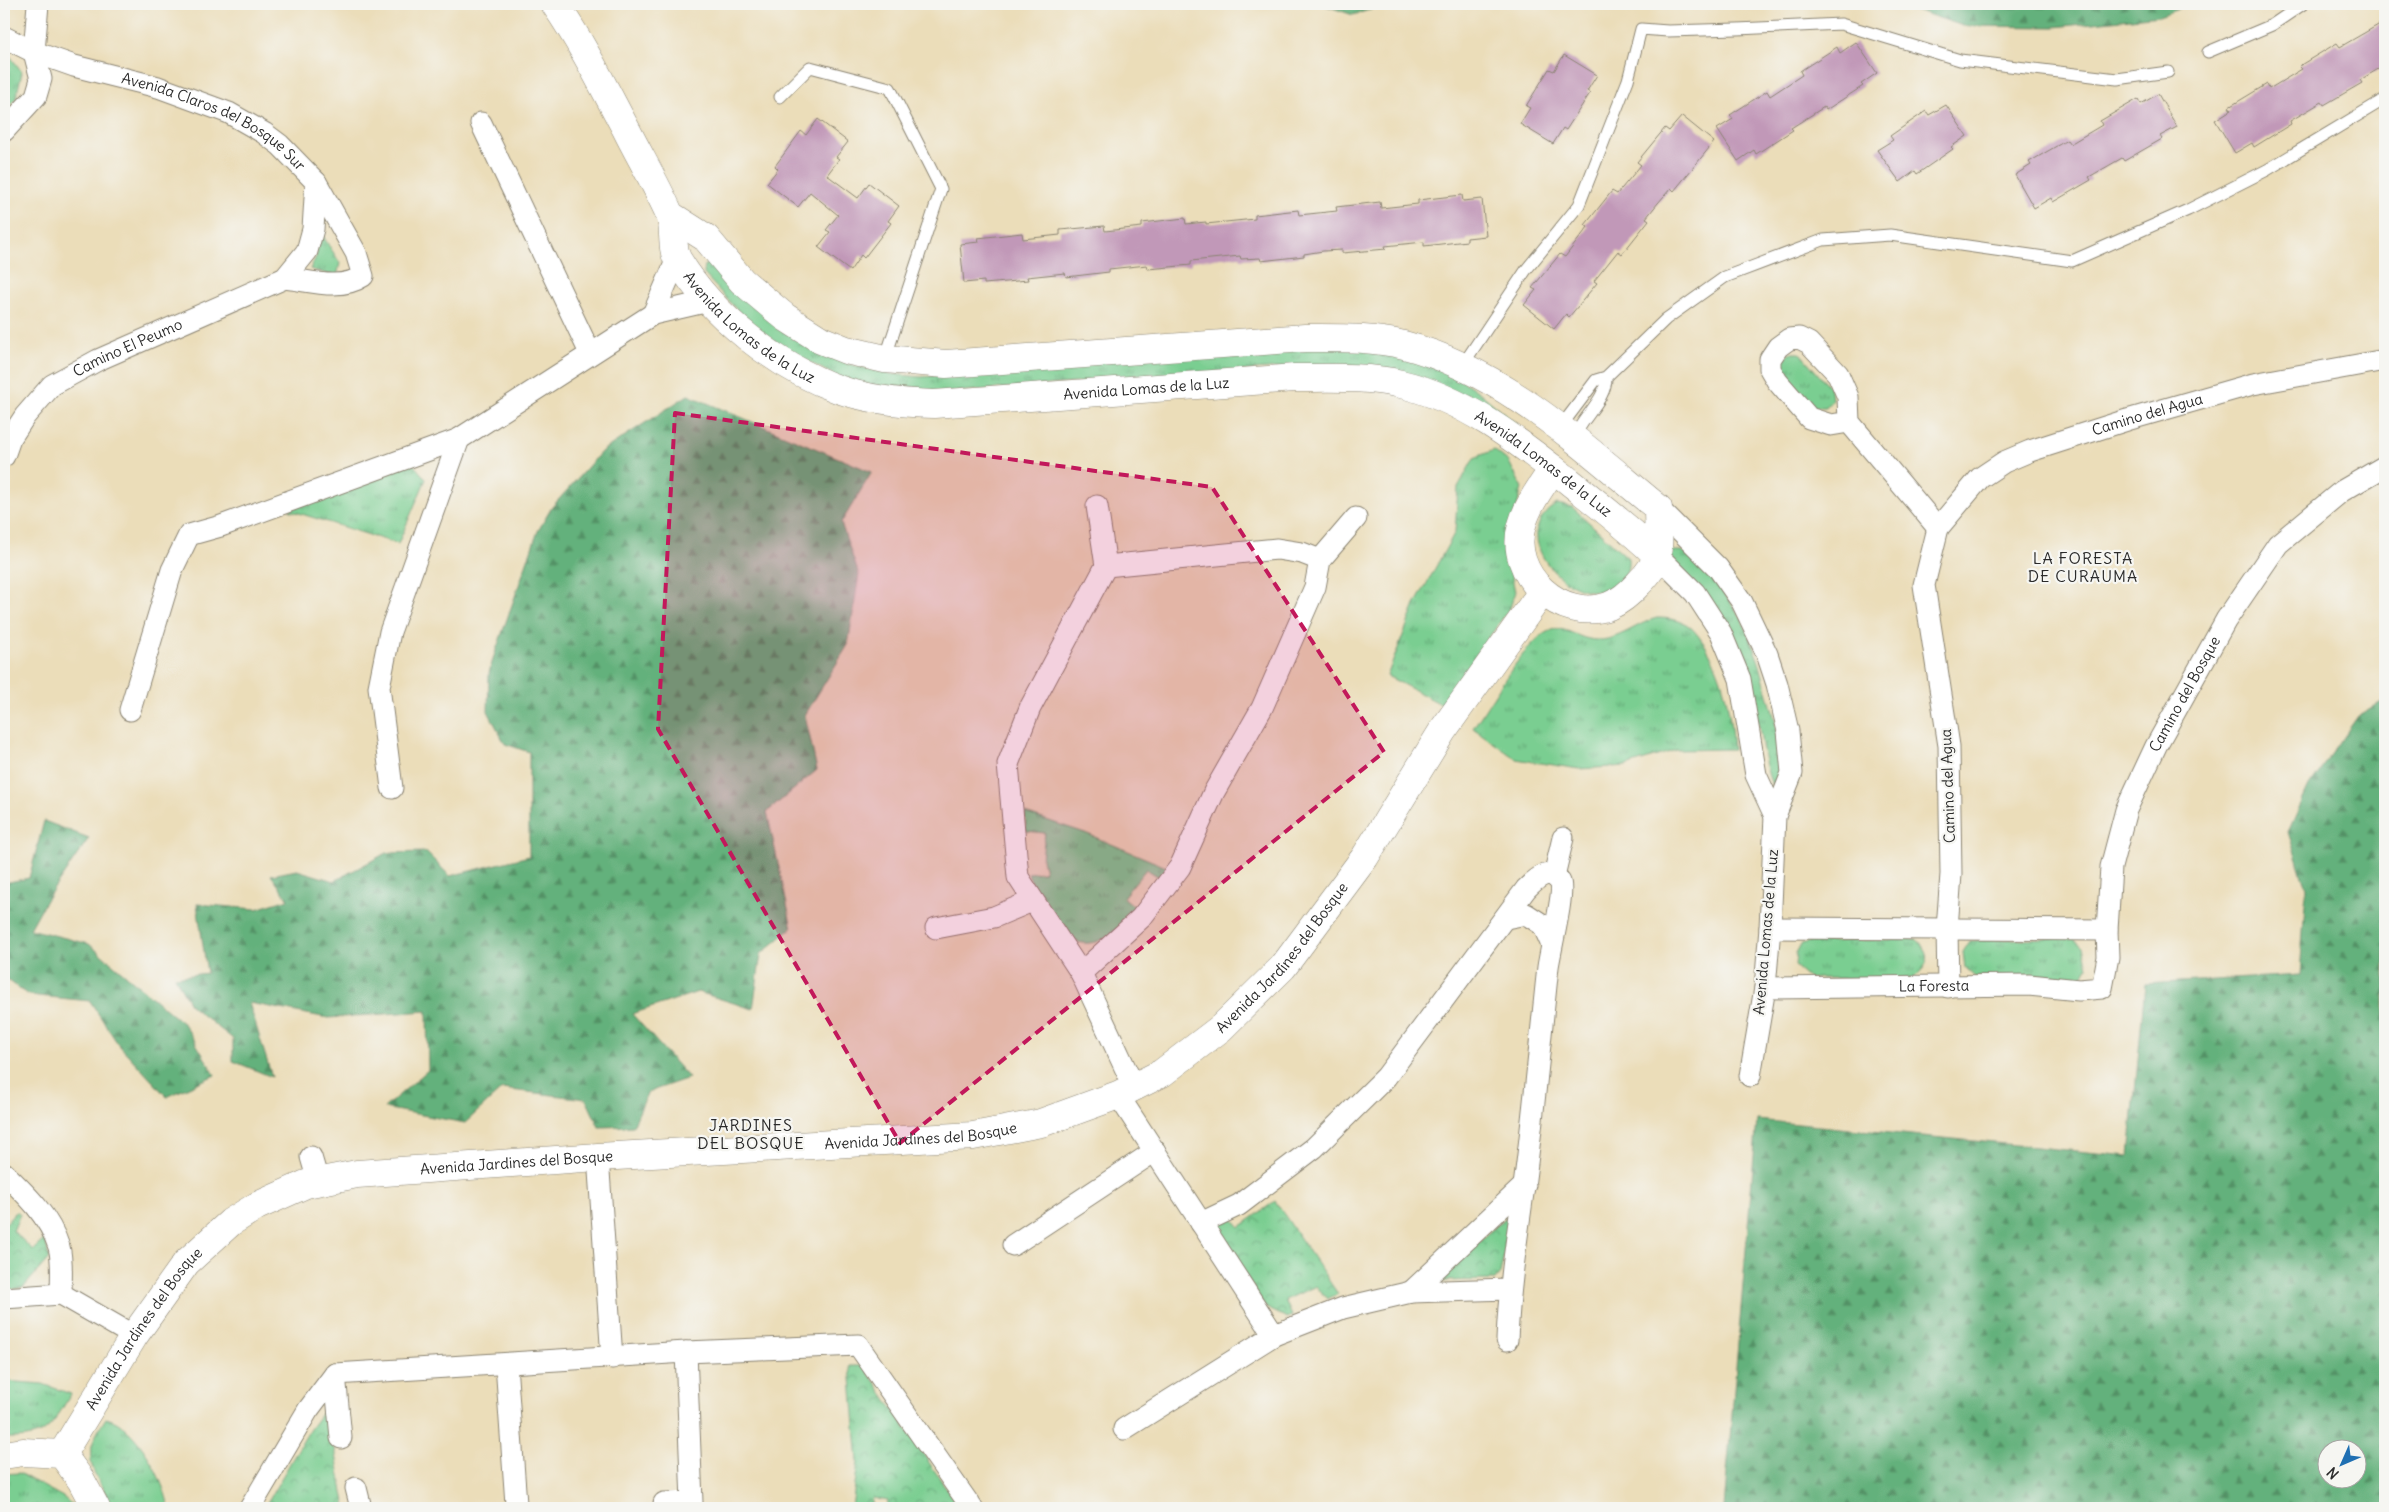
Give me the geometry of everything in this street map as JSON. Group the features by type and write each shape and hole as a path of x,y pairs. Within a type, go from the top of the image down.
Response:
{"street":[{"path":"4,131 36,96 41,79 34,52 38,4"},
{"name":"Avenida Lomas de la Luz","path":"555,4 577,35 670,215 677,258 709,301 738,328 793,368 838,389 884,401 934,404 1295,378 1344,378 1400,384 1448,399 1493,424 1554,469 1630,530 1695,593 1721,633 1740,679 1756,775 1775,816"},
{"name":"Avenida Claros del Bosque Sur","path":"4,37 34,52 74,66 158,87 229,113 247,122 280,145 316,182 356,253 363,276 354,282 342,285 285,278"},
{"path":"481,123 590,353"},
{"name":"Camino El Peumo","path":"4,456 10,439 25,416 52,385 98,360 285,278 307,251 313,229 316,182"},
{"name":"Avenida Lomas de la Luz","path":"670,215 706,238 742,281 785,317 821,340 846,350 885,359 946,364 1305,338 1347,338 1402,344 1441,356 1480,374 1565,433 1658,508 1718,568 1742,602 1767,654 1777,684 1788,731 1792,774 1775,816 1770,928 1765,988 1750,1076"},
{"path":"653,314 677,258"},
{"path":"130,710 172,570 189,534 221,526 459,438 653,314 709,301"},
{"name":"Camino del Agua","path":"1948,987 1947,929 1951,874 1949,746 1924,585 1938,528 1980,478 2004,462 2030,451 2127,420 2253,384 2385,360"},
{"path":"1849,422 1938,528"},
{"path":"392,788 380,687 381,670 390,632 459,438"},
{"name":"Camino del Bosque","path":"2102,988 2108,957 2107,930 2111,867 2126,810 2156,746 2226,620 2278,544 2342,491 2385,466"},
{"path":"1554,469 1533,498 1521,526 1519,551 1527,575 1542,592 1565,605 1587,609 1609,606 1628,595 1645,577 1657,556 1658,508"},
{"path":"1097,506 1106,566 1030,708 1008,764 1018,877 1081,973 1126,1091 1155,1151 1274,1335"},
{"path":"1081,973 1142,918 1180,867 1214,792 1262,708 1315,587 1320,560 1356,518"},
{"path":"1106,566 1276,549 1302,553 1320,560"},
{"name":"Avenida Jardines del Bosque","path":"62,1454 134,1336 186,1263 231,1222 257,1206 284,1193 315,1169 357,1174 598,1157 973,1136 1041,1124 1126,1091 1162,1073 1221,1028 1283,967 1365,857 1443,730 1542,592"},
{"path":"1554,876 1563,838"},
{"path":"1202,1223 1239,1205 1314,1148 1386,1077 1526,889 1539,876 1546,874 1554,876 1560,882 1563,892 1551,943 1525,1185 1509,1290 1507,1340"},
{"path":"936,928 994,917 1032,901"},
{"path":"1506,918 1526,914 1543,925 1551,943"},
{"path":"1770,928 2107,930"},
{"name":"La Foresta","path":"1765,988 2029,985 2079,990 2102,988"},
{"path":"1013,1245 1155,1151"},
{"path":"598,1157 612,1358"},
{"path":"4,1172 35,1202 49,1224 60,1248 61,1294"},
{"path":"1410,1292 1525,1185"},
{"path":"1124,1429 1274,1335 1342,1308 1410,1292 1509,1290"},
{"path":"4,1298 61,1294 134,1336"},
{"path":"250,1508 308,1410 335,1374 686,1352 858,1345 972,1508"},
{"path":"664,1503 692,1502 686,1352"},
{"path":"506,1364 516,1504"},
{"path":"335,1374 341,1438"},
{"path":"4,1455 23,1452 62,1454 81,1480 96,1508"}],"lane":[{"path":"2208,52 2272,25 2302,4"},
{"path":"1462,366 1526,270 1579,205 1628,80 1641,29 1668,31 1737,30 1841,24 1966,61 2117,79 2168,72"},
{"path":"780,97 810,67 890,88 941,189 885,359"},
{"path":"1565,433 1568,417 1596,380 1606,377 1666,319 1726,277 1823,240 1890,235 2072,261 2188,210 2266,170 2385,99"},
{"path":"1565,433 1579,426 1606,388 1606,377"}],"highlighted area":[{"path":"675,413 1212,487 1384,752 900,1143 658,729"}],"green space":[{"path":"1321,4 1389,4 1353,15"},
{"path":"1897,4 2192,4 2159,16 2054,27 1963,26"},
{"path":"4,54 10,56 22,72 16,98 4,112"},
{"path":"321,233 340,263 337,277 310,269 316,257"},
{"path":"709,262 848,364 890,374 921,377 1295,345 1382,349 1446,369 1480,393 1527,433 1381,368 1336,364 924,394 843,380 780,346 737,310 704,274 705,265"},
{"path":"1789,353 1800,353 1831,389 1832,400 1826,407 1812,407 1783,370 1782,360"},
{"path":"688,395 872,472 841,523 859,575 848,645 805,715 817,770 767,812 792,928 761,954 753,1009 698,992 632,1014 689,1078 648,1092 633,1126 599,1127 586,1099 502,1089 465,1123 384,1108 428,1070 427,1011 328,1018 249,1003 272,1077 233,1061 233,1039 191,1006 175,977 207,973 197,904 256,909 288,899 271,875 297,870 334,881 386,853 426,852 450,876 529,856 529,752 505,744 488,711 489,673 494,656 538,531 552,507 602,451"},
{"path":"1494,450 1509,462 1522,488 1506,548 1515,592 1510,608 1441,704 1387,676 1415,605 1455,532 1458,487 1474,458"},
{"path":"412,463 426,479 398,544 289,510"},
{"path":"1557,504 1572,507 1628,558 1626,575 1618,585 1597,591 1579,588 1562,579 1549,566 1540,550 1537,533 1542,517"},
{"path":"1667,551 1681,551 1692,555 1706,568 1742,619 1759,662 1775,720 1780,774 1772,785 1766,766 1755,708"},
{"path":"1657,618 1674,620 1690,627 1712,657 1725,696 1733,749 1676,750 1626,766 1579,769 1516,759 1473,728 1518,660 1539,637 1549,631 1559,629 1584,638 1607,639"},
{"path":"2385,700 2385,1508 1724,1508 1757,1120 2129,1156 2145,984 2300,975 2306,888 2288,832 2309,786 2358,716"},
{"path":"1025,813 1085,833 1166,867 1161,878 1146,869 1123,897 1139,910 1125,924 1109,936 1091,943 1073,940 1064,933 1042,901 1028,873 1045,872 1042,859 1045,833 1026,831"},
{"path":"44,821 89,838 46,900 30,929 89,944 185,1025 215,1075 167,1097 118,1044 90,1001 28,995 4,977 4,883 29,878"},
{"path":"2072,937 2083,947 2088,967 2083,976 2072,979 2046,975 1975,977 1965,968 1963,952 1970,941"},
{"path":"1916,939 1926,950 1927,960 1926,964 1913,979 1809,978 1795,966 1796,953 1801,944 1808,942"},
{"path":"1275,1201 1338,1294 1327,1299 1316,1286 1285,1300 1292,1316 1287,1318 1265,1307 1218,1231 1220,1219 1229,1215 1240,1227"},
{"path":"17,1211 20,1214 13,1231 33,1250 45,1239 49,1258 24,1287 4,1291 4,1225"},
{"path":"1513,1211 1500,1274 1495,1280 1441,1281 1438,1277"},
{"path":"850,1366 864,1366 953,1498 954,1508 887,1508 888,1501 873,1498 871,1508 852,1507 858,1462"},
{"path":"4,1381 43,1384 71,1394 58,1416 46,1430 30,1436 4,1438"},
{"path":"327,1406 346,1508 264,1508 310,1429"},
{"path":"106,1418 117,1422 138,1442 155,1469 169,1508 113,1508 95,1473 91,1454 92,1444 97,1432"},
{"path":"19,1473 63,1497 76,1508 4,1508 4,1474"}],"building":[{"path":"2385,21 2385,65 2360,80 2362,83 2324,105 2322,102 2290,121 2291,124 2254,147 2252,143 2235,153 2215,120 2231,110 2229,107 2267,84 2269,89 2302,69 2299,66 2337,43 2340,47"},
{"path":"1856,42 1877,73 1861,84 1863,86 1826,110 1824,107 1756,154 1754,150 1738,161 1717,129 1733,119 1730,115 1767,91 1770,96 1802,75 1800,71 1837,47 1840,53"},
{"path":"1564,55 1597,75 1587,91 1590,93 1566,130 1563,128 1553,144 1520,124 1530,108 1526,106 1549,69 1554,71"},
{"path":"2158,94 2177,127 2160,136 2162,139 2124,161 2122,158 2089,177 2091,180 2053,202 2051,198 2034,208 2015,175 2031,165 2029,162 2067,140 2070,144 2102,125 2100,121 2138,99 2141,104"},
{"path":"1946,105 1967,136 1951,147 1953,149 1917,174 1915,171 1900,182 1877,150 1893,140 1890,136 1926,111 1929,115"},
{"path":"1682,116 1714,142 1674,191 1671,188 1658,203 1646,218 1649,220 1622,254 1618,251 1594,281 1597,283 1569,317 1566,314 1554,329 1524,305 1536,290 1532,288 1560,254 1565,257 1588,227 1585,225 1612,191 1617,194 1641,165 1637,162 1665,128 1669,131"},
{"path":"818,119 848,142 836,157 839,159 827,175 858,198 869,183 899,206 888,221 891,223 864,258 861,255 850,271 818,247 830,232 826,230 838,215 810,192 798,207 767,183 778,169 775,166 801,131 806,135"},
{"path":"1462,195 1463,201 1482,199 1486,236 1467,238 1467,241 1424,246 1424,242 1385,246 1386,249 1342,253 1342,250 1323,251 1304,254 1304,256 1261,261 1260,258 1241,259 1240,256 1191,261 1191,265 1148,269 1147,265 1109,269 1109,272 1066,277 1065,273 1027,277 1028,280 984,284 984,281 964,283 960,244 979,242 978,238 1022,233 1023,239 1060,235 1060,230 1104,226 1105,231 1142,227 1142,223 1185,218 1186,224 1206,222 1206,224 1255,219 1255,215 1298,210 1299,215 1337,211 1336,207 1380,202 1381,208 1418,204 1418,200"}],"district":[{"name":"LA FORESTA DE CURAUMA","path":"2083,567"},
{"name":"JARDINES DEL BOSQUE","path":"751,1134"}]}
